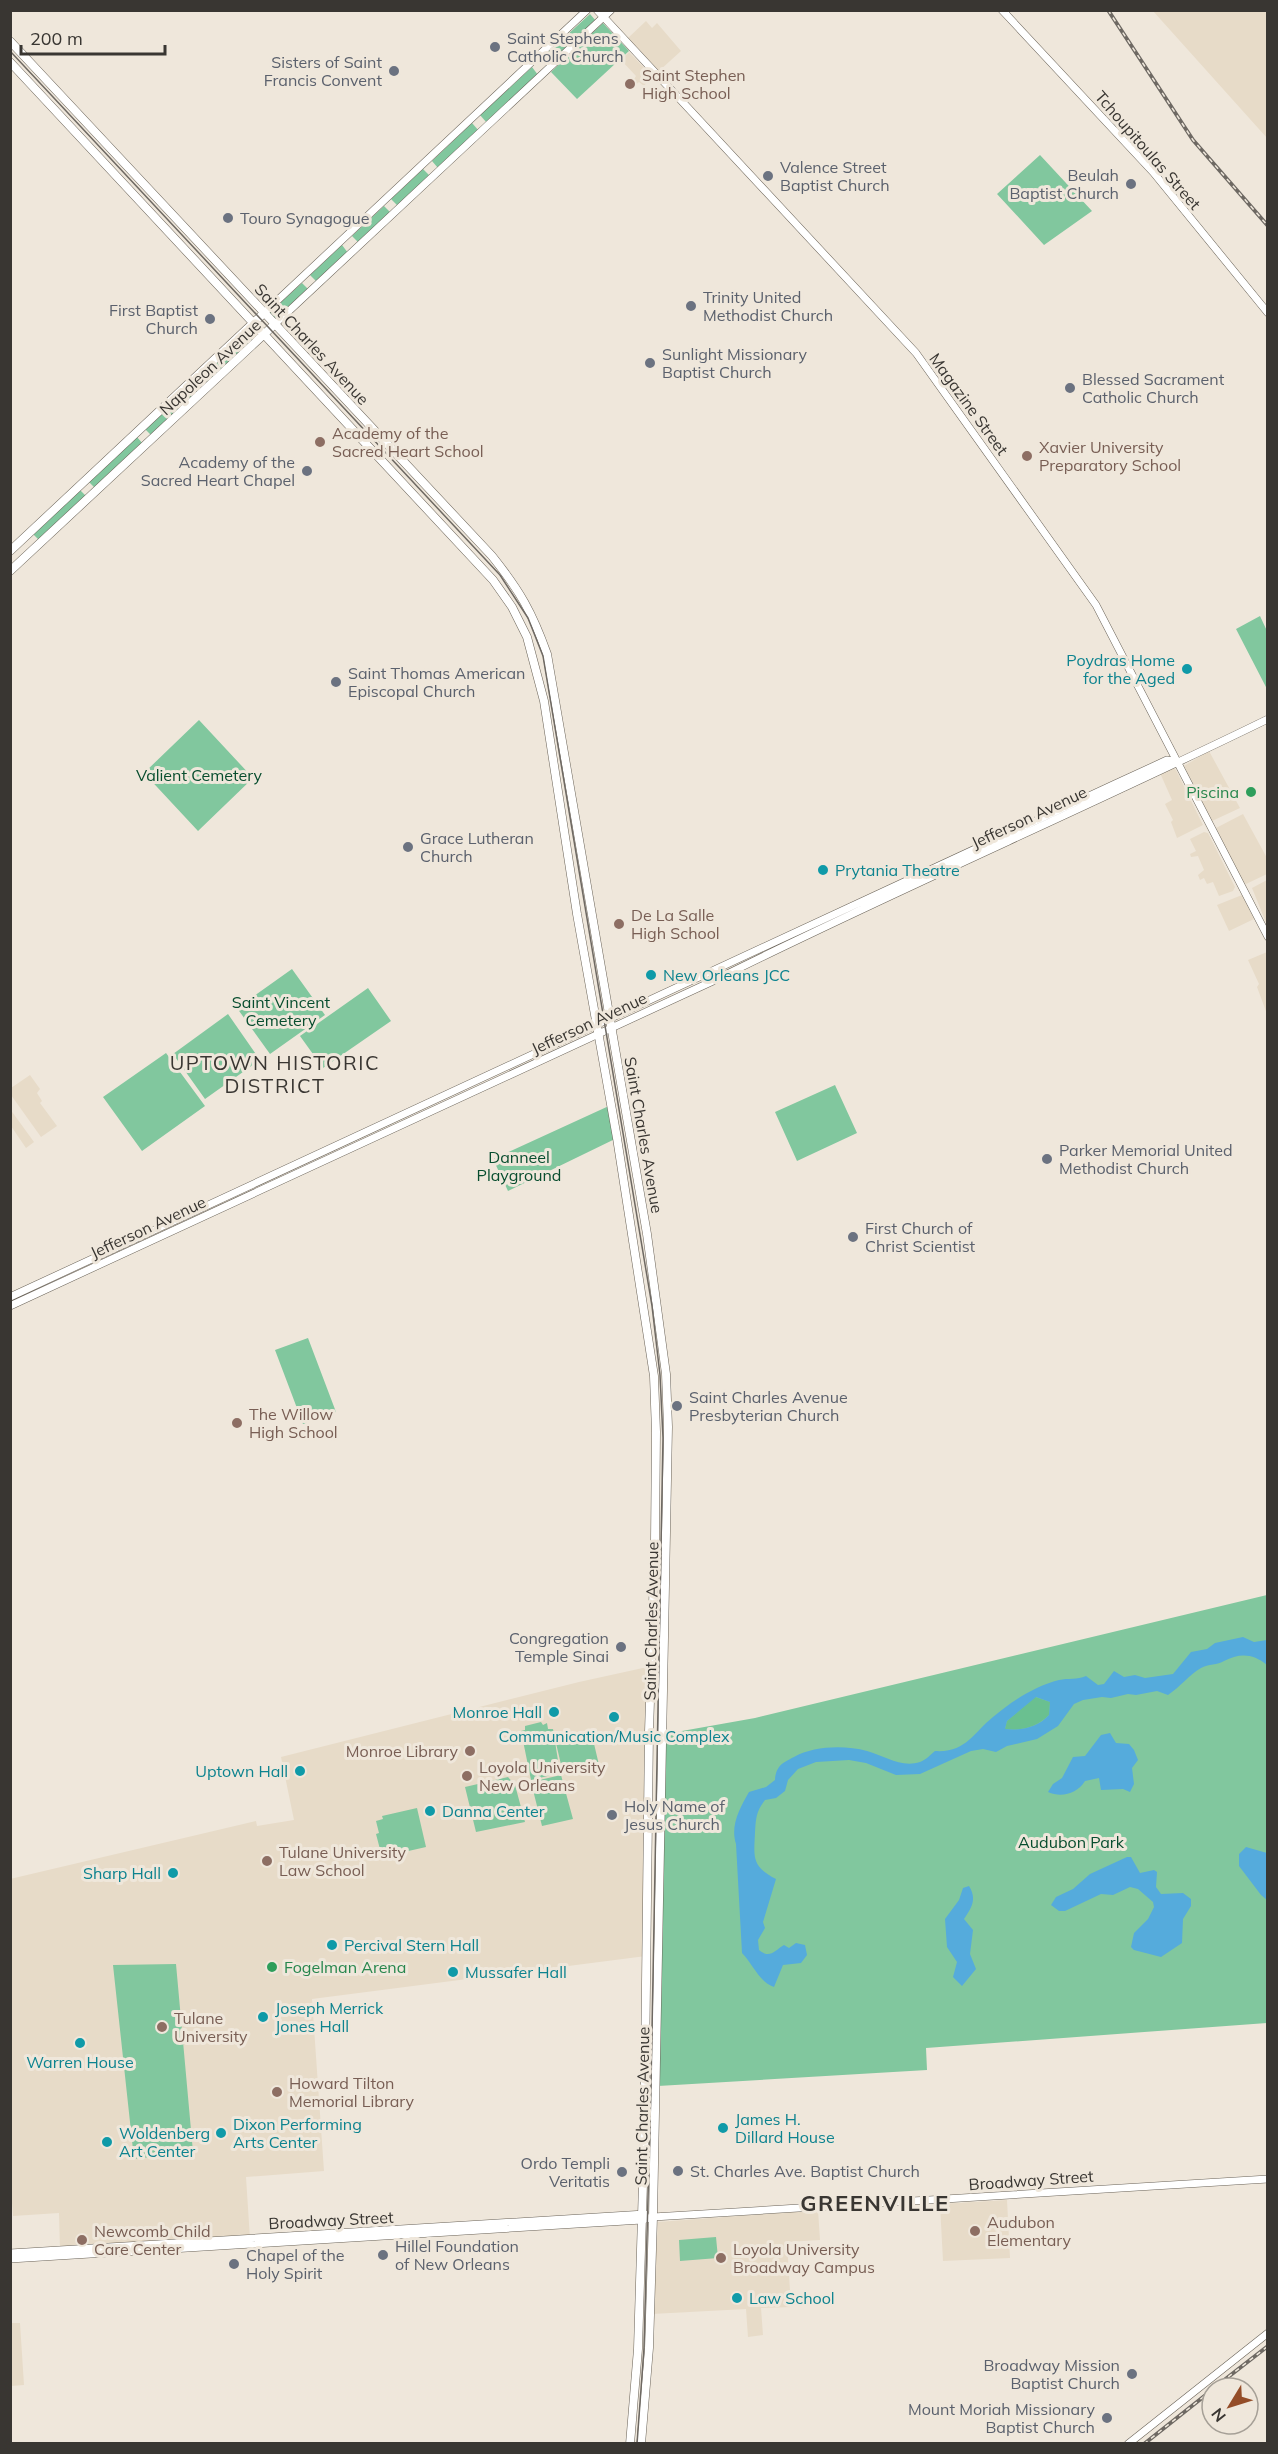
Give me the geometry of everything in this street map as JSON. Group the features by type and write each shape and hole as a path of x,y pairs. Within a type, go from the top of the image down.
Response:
{"main road":[{"name":"Saint Charles Avenue","path":"10,41 492,556 533,614 552,670 647,1234 666,1374 668,1427 653,2217 649,2348 641,2444"},
{"name":"Saint Charles Avenue","path":"10,62 493,580 521,623 533,654 544,701 577,914 599,1028 654,1376 655,1533 642,2217 638,2349 630,2444"},
{"path":"216,282 227,273"},
{"name":"Napoleon Avenue","path":"10,551 264,313"},
{"name":"Napoleon Avenue","path":"10,571 275,324"},
{"path":"650,1745 662,1745"},
{"path":"650,1794 661,1794"},
{"path":"648,1884 659,1884"},
{"path":"647,1922 658,1922"},
{"path":"646,1946 658,1946"}],"street":[{"name":"Napoleon Avenue","path":"264,313 587,10"},
{"name":"Magazine Street","path":"597,10 915,353 1096,605 1268,937"},
{"name":"Napoleon Avenue","path":"275,324 611,10"},
{"name":"Tchoupitoulas Street","path":"1002,10 1153,172 1268,313"},
{"name":"Jefferson Avenue","path":"10,1297 750,958 1125,779 1167,760 1177,762 1268,719"},
{"name":"Jefferson Avenue","path":"10,1306 599,1028"},
{"name":"Broadway Street","path":"10,2253 653,2217 1268,2179"},
{"name":"Broadway Street","path":"10,2259 642,2217"},
{"path":"1128,2444 1268,2333"}],"shaded area":[{"path":"1153,11 1267,11 1267,138"},
{"path":"646,21 652,28 657,23 681,51 659,71 628,38"},
{"path":"629,52 652,76 644,86 639,82 635,85 631,84 636,76 621,60"},
{"path":"1209,751 1240,808 1212,821 1184,766"},
{"path":"1173,768 1203,825 1177,838 1171,822 1173,820 1165,804 1172,800 1160,773"},
{"path":"1243,814 1267,858 1267,874 1246,884 1216,828"},
{"path":"1204,832 1208,833 1235,887 1233,891 1219,896 1213,882 1207,884 1204,878 1200,880 1198,875 1204,870 1198,856 1191,857 1190,854 1196,851 1190,839"},
{"path":"1267,880 1267,925 1252,888"},
{"path":"1242,895 1254,919 1229,931 1217,905"},
{"path":"1268,952 1267,1014 1257,987 1259,984 1248,960"},
{"path":"30,1075 40,1089 37,1093 42,1101 40,1103 57,1126 41,1137 11,1095 11,1088"},
{"path":"10,1109 34,1142 26,1148 11,1126"},
{"name":"Tulane University","path":"652,1666 646,1956 312,1999 324,2171 246,2177 250,2239 60,2250 59,2213 13,2216 10,2177 10,1879 256,1821 257,1826 294,1820 281,1757 579,1682"},
{"name":"Audubon Elementary","path":"1007,2200 1010,2258 943,2261 940,2204"},
{"name":"Loyola University Broadway Campus","path":"818,2210 820,2240 787,2242 791,2307 761,2308 763,2335 748,2337 746,2309 652,2314 658,2222"},
{"path":"11,2323 20,2323 24,2385 11,2386"}],"green space":[{"path":"590,14 596,21 548,65 542,58"},
{"path":"603,23 629,51 577,99 551,72"},
{"path":"532,67 538,75 487,123 480,115"},
{"path":"472,123 479,131 438,168 432,161"},
{"path":"1040,155 1092,211 1044,245 997,194"},
{"path":"423,169 430,176 398,206 391,199"},
{"path":"384,206 391,213 359,243 352,236"},
{"path":"342,245 348,253 317,282 310,275"},
{"path":"302,283 309,290 276,320 269,313"},
{"path":"252,329 259,337 209,383 202,376"},
{"path":"195,384 201,391 152,436 145,429"},
{"path":"137,437 143,444 96,489 89,482"},
{"path":"80,490 87,497 40,541 33,534"},
{"path":"1260,616 1267,631 1267,689 1236,629"},
{"name":"Valient Cemetery","path":"199,720 253,778 198,831 144,773"},
{"name":"Saint Vincent Cemetery","path":"292,969 325,1015 270,1054 237,1008"},
{"path":"368,988 391,1021 323,1068 300,1036"},
{"name":"Saint Vincent Cemetery","path":"228,1014 260,1060 205,1099 173,1054"},
{"path":"166,1053 205,1106 142,1151 103,1097"},
{"path":"835,1085 857,1133 797,1161 775,1112"},
{"name":"Danneel Playground","path":"611,1105 617,1138 508,1191 493,1159"},
{"path":"308,1338 336,1412 303,1424 275,1350"},
{"name":"Audubon Park","path":"1267,1595 1267,2023 926,2048 927,2070 658,2086 665,1734 755,1718"},
{"path":"1035,1697 1050,1702 1049,1715 1029,1727 1005,1729 1007,1721"},
{"path":"541,1722 543,1725 547,1723 548,1729 553,1729 560,1773 531,1780 521,1731 525,1730 525,1726"},
{"path":"591,1731 599,1765 563,1773 555,1739"},
{"path":"561,1775 573,1819 542,1826 531,1782"},
{"path":"508,1777 515,1785 525,1822 476,1832 465,1787"},
{"path":"417,1808 426,1847 382,1857 376,1834 379,1833 376,1821 383,1819 382,1816"},
{"path":"176,1964 193,2152 134,2159 113,1965"},
{"path":"716,2237 718,2258 680,2261 679,2240"}],"water":[{"path":"1243,1637 1254,1642 1267,1640 1267,1665 1251,1656 1235,1657 1201,1668 1168,1695 1157,1691 1083,1700 1074,1704 1058,1726 1037,1739 1007,1746 996,1752 983,1749 971,1751 920,1774 896,1775 866,1763 849,1760 816,1762 798,1769 788,1780 785,1791 776,1798 765,1800 757,1815 754,1848 756,1860 762,1870 776,1879 763,1922 765,1928 758,1940 759,1950 766,1954 784,1945 789,1948 796,1943 805,1945 807,1955 801,1963 783,1965 774,1987 760,1977 742,1953 735,1823 749,1792 766,1787 775,1780 778,1768 786,1761 802,1753 839,1747 867,1751 906,1764 920,1762 935,1751 946,1751 962,1745 1008,1705 1041,1686 1059,1680 1086,1676 1098,1685 1104,1684 1114,1671 1124,1677 1135,1675 1145,1678 1173,1674 1191,1652 1207,1649 1215,1643","holes":["1036,1697 1050,1702 1049,1715 1040,1723 1023,1729 1005,1729 1007,1721"]},
{"path":"1110,1733 1116,1743 1129,1744 1138,1760 1132,1768 1134,1784 1130,1792 1123,1789 1101,1790 1099,1778 1085,1781 1078,1789 1068,1794 1058,1795 1048,1792 1053,1784 1062,1778 1073,1757 1085,1756 1101,1735"},
{"path":"1246,1847 1267,1853 1267,1900 1239,1866 1239,1854"},
{"path":"1131,1857 1140,1873 1154,1870 1157,1872 1156,1887 1161,1894 1183,1893 1191,1899 1191,1906 1183,1919 1182,1943 1161,1957 1134,1950 1131,1947 1134,1933 1148,1919 1154,1907 1153,1902 1138,1889 1130,1887 1113,1895 1101,1894 1065,1911 1059,1911 1051,1905 1056,1897 1073,1889 1090,1874"},
{"path":"969,1886 973,1895 972,1903 964,1919 973,1930 970,1954 976,1969 962,1986 953,1977 957,1962 947,1947 945,1919 959,1900 963,1888"}],"tram line":[{"path":"10,51 500,575 528,618 543,656 652,1306 660,1375 663,1438 651,2085 644,2348 637,2444"}],"railway":[{"path":"1108,10 1193,140 1268,226"},
{"path":"1229,2376 1268,2346"},
{"path":"1144,2444 1200,2400"}],"place":[{"name":"Saint Stephens Catholic Church","path":"495,47"},
{"name":"Sisters of Saint Francis Convent","path":"394,71"},
{"name":"Saint Stephen High School","path":"630,84"},
{"name":"Valence Street Baptist Church","path":"768,176"},
{"name":"Beulah Baptist Church","path":"1131,184"},
{"name":"Touro Synagogue","path":"228,218"},
{"name":"Trinity United Methodist Church","path":"691,306"},
{"name":"First Baptist Church","path":"210,319"},
{"name":"Sunlight Missionary Baptist Church","path":"650,363"},
{"name":"Blessed Sacrament Catholic Church","path":"1070,388"},
{"name":"Academy of the Sacred Heart School","path":"320,442"},
{"name":"Xavier University Preparatory School","path":"1027,456"},
{"name":"Academy of the Sacred Heart Chapel","path":"307,471"},
{"name":"Poydras Home for the Aged","path":"1187,669"},
{"name":"Saint Thomas American Episcopal Church","path":"336,682"},
{"name":"Piscina","path":"1251,792"},
{"name":"Grace Lutheran Church","path":"408,847"},
{"name":"Prytania Theatre","path":"823,870"},
{"name":"De La Salle High School","path":"619,924"},
{"name":"New Orleans JCC","path":"651,975"},
{"name":"Parker Memorial United Methodist Church","path":"1047,1159"},
{"name":"First Church of Christ Scientist","path":"853,1237"},
{"name":"Saint Charles Avenue Presbyterian Church","path":"677,1406"},
{"name":"The Willow High School","path":"237,1423"},
{"name":"Congregation Temple Sinai","path":"621,1647"},
{"name":"Monroe Hall","path":"554,1712"},
{"name":"Communication/Music Complex","path":"614,1717"},
{"name":"Monroe Library","path":"470,1751"},
{"name":"Uptown Hall","path":"300,1771"},
{"name":"Loyola University New Orleans","path":"467,1776"},
{"name":"Danna Center","path":"430,1811"},
{"name":"Holy Name of Jesus Church","path":"612,1815"},
{"name":"Tulane University Law School","path":"267,1861"},
{"name":"Sharp Hall","path":"173,1873"},
{"name":"Percival Stern Hall","path":"332,1945"},
{"name":"Fogelman Arena","path":"272,1967"},
{"name":"Mussafer Hall","path":"453,1972"},
{"name":"Joseph Merrick Jones Hall","path":"263,2017"},
{"name":"Tulane University","path":"162,2027"},
{"name":"Warren House","path":"80,2043"},
{"name":"Howard Tilton Memorial Library","path":"277,2092"},
{"name":"James H. Dillard House","path":"723,2128"},
{"name":"Dixon Performing Arts Center","path":"221,2133"},
{"name":"Woldenberg Art Center","path":"107,2142"},
{"name":"St. Charles Ave. Baptist Church","path":"678,2171"},
{"name":"Ordo Templi Veritatis","path":"622,2172"},
{"name":"Audubon Elementary","path":"975,2231"},
{"name":"Newcomb Child Care Center","path":"82,2240"},
{"name":"Hillel Foundation of New Orleans","path":"383,2255"},
{"name":"Loyola University Broadway Campus","path":"721,2258"},
{"name":"Chapel of the Holy Spirit","path":"234,2264"},
{"name":"Law School","path":"737,2298"},
{"name":"Broadway Mission Baptist Church","path":"1132,2374"},
{"name":"Mount Moriah Missionary Baptist Church","path":"1107,2418"}],"district":[{"name":"UPTOWN HISTORIC DISTRICT","path":"275,1074"},
{"name":"GREENVILLE","path":"875,2203"}]}
